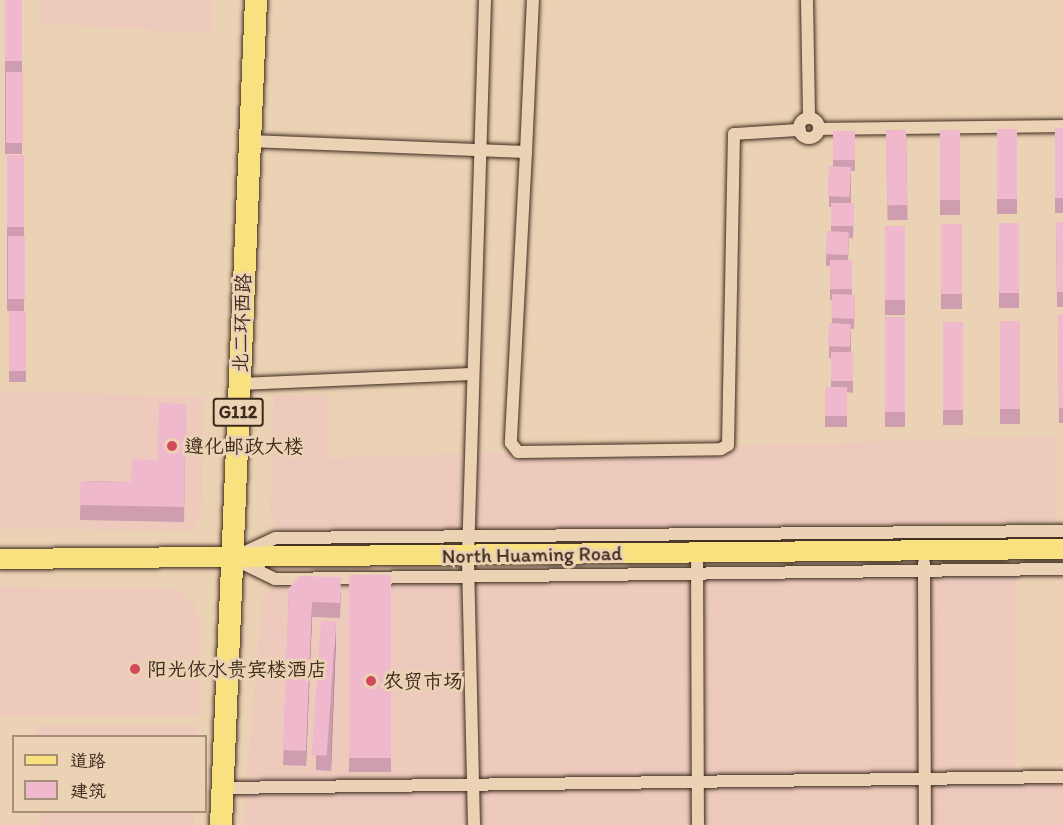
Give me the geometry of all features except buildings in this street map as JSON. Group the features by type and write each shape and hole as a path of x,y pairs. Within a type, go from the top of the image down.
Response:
{"highway":[{"name":"北二环西路","path":"221,825 256,0"}],"main road":[{"name":"North Huaming Road","path":"0,558 232,558 468,546 697,553 1063,549"}],"street":[{"path":"474,825 468,546 471,374 485,0"},
{"path":"533,0 511,443 518,452 721,449 728,445 734,134 800,130 812,138 819,129"},
{"path":"807,0 809,118"},
{"path":"800,130 801,122 809,118 815,120 819,129"},
{"path":"819,129 1063,126"},
{"path":"250,141 526,152"},
{"path":"240,384 471,374"},
{"path":"468,546 1063,531"},
{"path":"924,550 925,825"},
{"path":"697,553 698,825"},
{"path":"232,558 275,579 1063,569"},
{"path":"222,789 1063,777"}],"shaded area":[{"path":"41,0 213,0 213,34 41,23"},
{"path":"0,391 204,396 201,519 192,531 0,528"},
{"path":"274,395 328,395 328,458 1055,436 1056,521 290,535 277,527 270,515"},
{"path":"1016,571 1016,771 1063,770 1063,825 243,825 262,597 275,587 296,581"},
{"name":"阳光依水贵宾楼酒店","path":"0,586 168,588 180,592 194,604 200,621 199,716 0,717"},
{"path":"36,726 198,726 198,735 36,735"},
{"path":"40,813 194,813 194,825 40,825"}],"place":[{"name":"遵化邮政大楼","path":"172,446"},
{"name":"阳光依水贵宾楼酒店","path":"135,669"},
{"name":"农贸市场","path":"371,681"}]}
